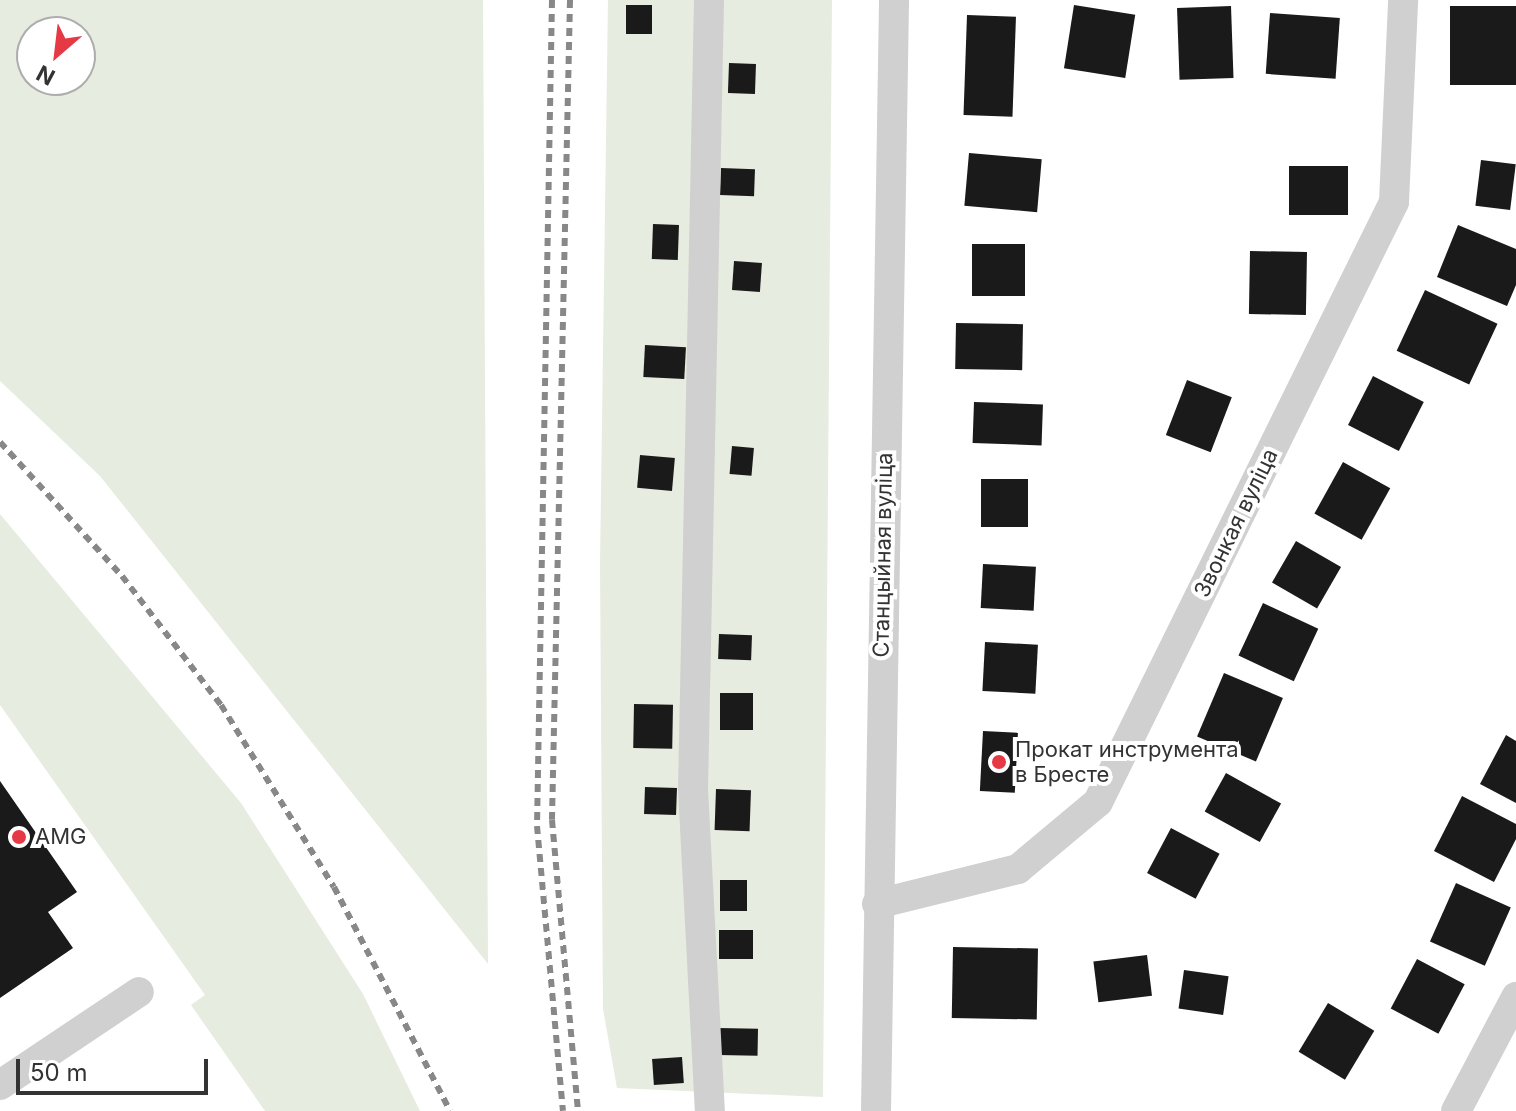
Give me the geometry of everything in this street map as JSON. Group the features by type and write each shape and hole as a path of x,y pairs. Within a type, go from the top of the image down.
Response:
{"street":[{"path":"709,0 693,789 710,1111"},
{"name":"Станцыйная вуліца","path":"876,1111 894,0"},
{"name":"Звонкая вуліца","path":"877,904 1018,869 1098,802 1394,202 1403,0"},
{"path":"0,1085 139,992"},
{"path":"1456,1111 1516,997"}],"shaded area":[{"path":"0,0 483,0 488,964 100,476 0,381"},
{"path":"608,0 832,0 823,1097 617,1088 603,1009 600,565"},
{"path":"0,514 241,803 363,994 420,1111 265,1111 191,1005 205,995 0,705"}],"building":[{"path":"626,5 652,5 652,34 626,34"},
{"path":"1074,5 1135,15 1125,78 1064,68"},
{"path":"1231,6 1234,78 1180,80 1177,8"},
{"path":"1450,6 1516,6 1516,85 1450,85"},
{"path":"1270,13 1340,18 1336,79 1266,74"},
{"path":"967,15 1016,17 1012,117 964,115"},
{"path":"729,63 756,64 755,94 728,93"},
{"path":"969,153 1042,159 1037,212 964,206"},
{"path":"1481,160 1516,164 1510,210 1475,206"},
{"path":"1289,166 1348,166 1348,215 1289,215"},
{"path":"721,168 755,169 754,196 720,195"},
{"path":"653,224 679,225 678,260 652,259"},
{"path":"1458,225 1516,249 1516,285 1507,306 1437,277"},
{"path":"972,244 1025,244 1025,296 972,296"},
{"path":"1250,251 1307,252 1306,315 1249,314"},
{"path":"734,261 762,263 760,292 732,290"},
{"path":"1425,290 1498,324 1469,385 1397,351"},
{"path":"956,323 1023,324 1022,370 955,369"},
{"path":"645,345 686,347 684,379 643,377"},
{"path":"1373,376 1424,402 1399,451 1348,425"},
{"path":"1187,380 1232,397 1211,452 1166,435"},
{"path":"974,402 1043,404 1042,445 973,443"},
{"path":"732,446 754,448 751,476 730,474"},
{"path":"640,455 675,458 672,491 637,488"},
{"path":"1343,462 1390,488 1362,540 1314,514"},
{"path":"981,479 1028,479 1028,527 981,527"},
{"path":"1296,541 1341,567 1317,609 1272,583"},
{"path":"983,564 1036,567 1034,611 981,608"},
{"path":"1263,603 1318,629 1294,681 1238,656"},
{"path":"719,634 752,635 751,660 718,659"},
{"path":"985,642 1038,645 1035,694 982,691"},
{"path":"1224,673 1283,698 1256,762 1197,737"},
{"path":"720,693 753,693 753,730 720,730"},
{"path":"634,704 673,705 672,749 633,748"},
{"name":"Прокат инструмента в Бресте","path":"983,731 1018,733 1015,793 980,791"},
{"path":"1506,735 1516,741 1516,803 1480,784"},
{"path":"1226,773 1281,804 1260,842 1205,811"},
{"name":"AMG","path":"0,781 77,892 48,912 73,948 0,998"},
{"path":"645,787 677,788 676,815 644,814"},
{"path":"716,789 751,790 750,831 715,830"},
{"path":"1462,796 1516,824 1516,839 1494,882 1434,851"},
{"path":"1171,828 1220,854 1196,899 1147,873"},
{"path":"720,880 747,880 747,911 720,911"},
{"path":"1456,883 1511,907 1485,966 1430,941"},
{"path":"719,930 753,930 753,959 719,959"},
{"path":"953,947 1038,948 1037,1019 952,1018"},
{"path":"1147,955 1152,996 1098,1002 1093,962"},
{"path":"1417,959 1465,984 1438,1034 1391,1008"},
{"path":"1184,970 1229,976 1223,1015 1179,1009"},
{"path":"1328,1003 1374,1031 1345,1080 1299,1052"},
{"path":"719,1028 758,1029 758,1056 719,1055"},
{"path":"682,1057 684,1083 654,1085 652,1059"}],"railway":[{"path":"552,0 537,826 563,1111"},
{"path":"570,0 552,820 578,1111"},
{"path":"0,442 122,576 221,705 334,887 450,1111"}],"place":[{"name":"Прокат инструмента в Бресте","path":"999,762"},
{"name":"AMG","path":"19,837"}]}
